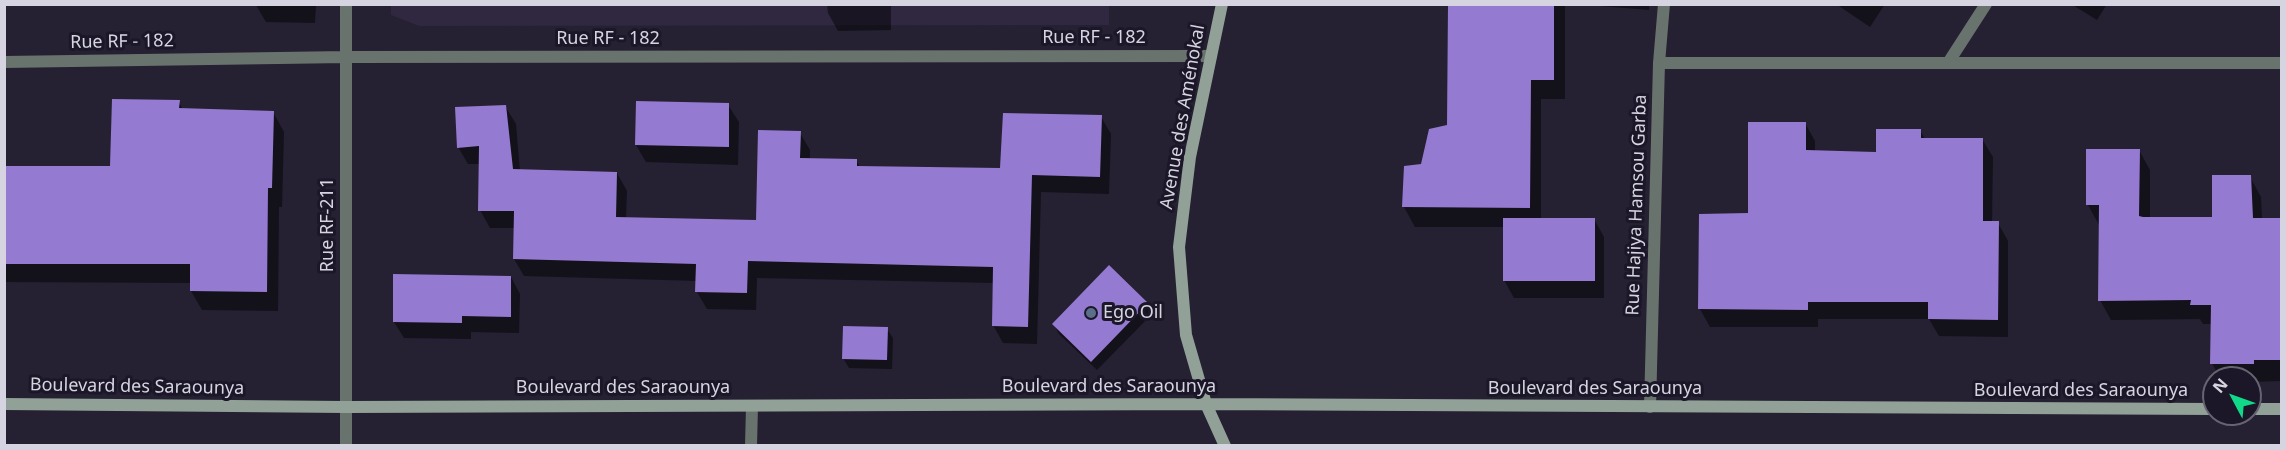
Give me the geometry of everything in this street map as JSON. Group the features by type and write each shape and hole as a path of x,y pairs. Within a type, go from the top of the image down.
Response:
{"main road":[{"name":"Avenue des Aménokal","path":"1222,4 1190,158 1179,247 1186,335 1206,404 1225,446"},
{"name":"Boulevard des Saraounya","path":"4,404 346,407 1206,404 2202,409"},
{"path":"2262,409 2282,409"}],"street":[{"name":"Rue RF-211","path":"346,4 346,446"},
{"name":"Rue Hajiya Hamsou Garba","path":"1650,407 1659,63 1664,4"},
{"path":"1948,63 1986,4"},
{"name":"Rue RF - 182","path":"4,62 346,57 1211,56"},
{"path":"1659,63 2282,63"},
{"path":"752,406 752,446"}],"shaded area":[{"path":"391,4 1109,4 1109,25 419,26 391,15"}],"building":[{"path":"1448,4 1554,4 1554,80 1531,80 1530,208 1402,207 1404,166 1421,164 1429,129 1447,125"},
{"path":"112,99 180,100 179,108 274,111 272,188 268,188 267,292 190,291 190,264 4,264 4,166 110,166"},
{"path":"636,101 729,103 729,147 635,145"},
{"path":"506,105 513,169 617,172 616,217 756,220 758,130 801,131 800,158 857,159 857,166 1000,168 1003,113 1102,115 1100,177 1032,175 1028,327 992,326 993,267 748,261 747,293 695,292 696,264 513,259 514,211 478,211 479,146 457,148 455,107"},
{"path":"1748,122 1806,122 1806,150 1876,152 1876,129 1921,129 1921,138 1983,138 1983,221 1999,221 1998,320 1928,319 1928,302 1808,302 1808,310 1698,309 1699,214 1748,213"},
{"path":"2086,149 2140,149 2139,216 2143,217 2212,217 2212,175 2251,175 2253,218 2282,218 2282,360 2254,360 2254,364 2210,364 2211,305 2190,305 2191,300 2098,301 2099,205 2086,205"},
{"path":"1503,218 1595,218 1595,281 1503,281"},
{"path":"1109,265 1148,303 1091,362 1052,324"},
{"path":"393,274 511,276 511,317 462,316 462,323 393,322"},
{"path":"843,326 888,327 887,360 842,359"}],"place":[{"name":"Ego Oil","path":"1091,313"}]}
